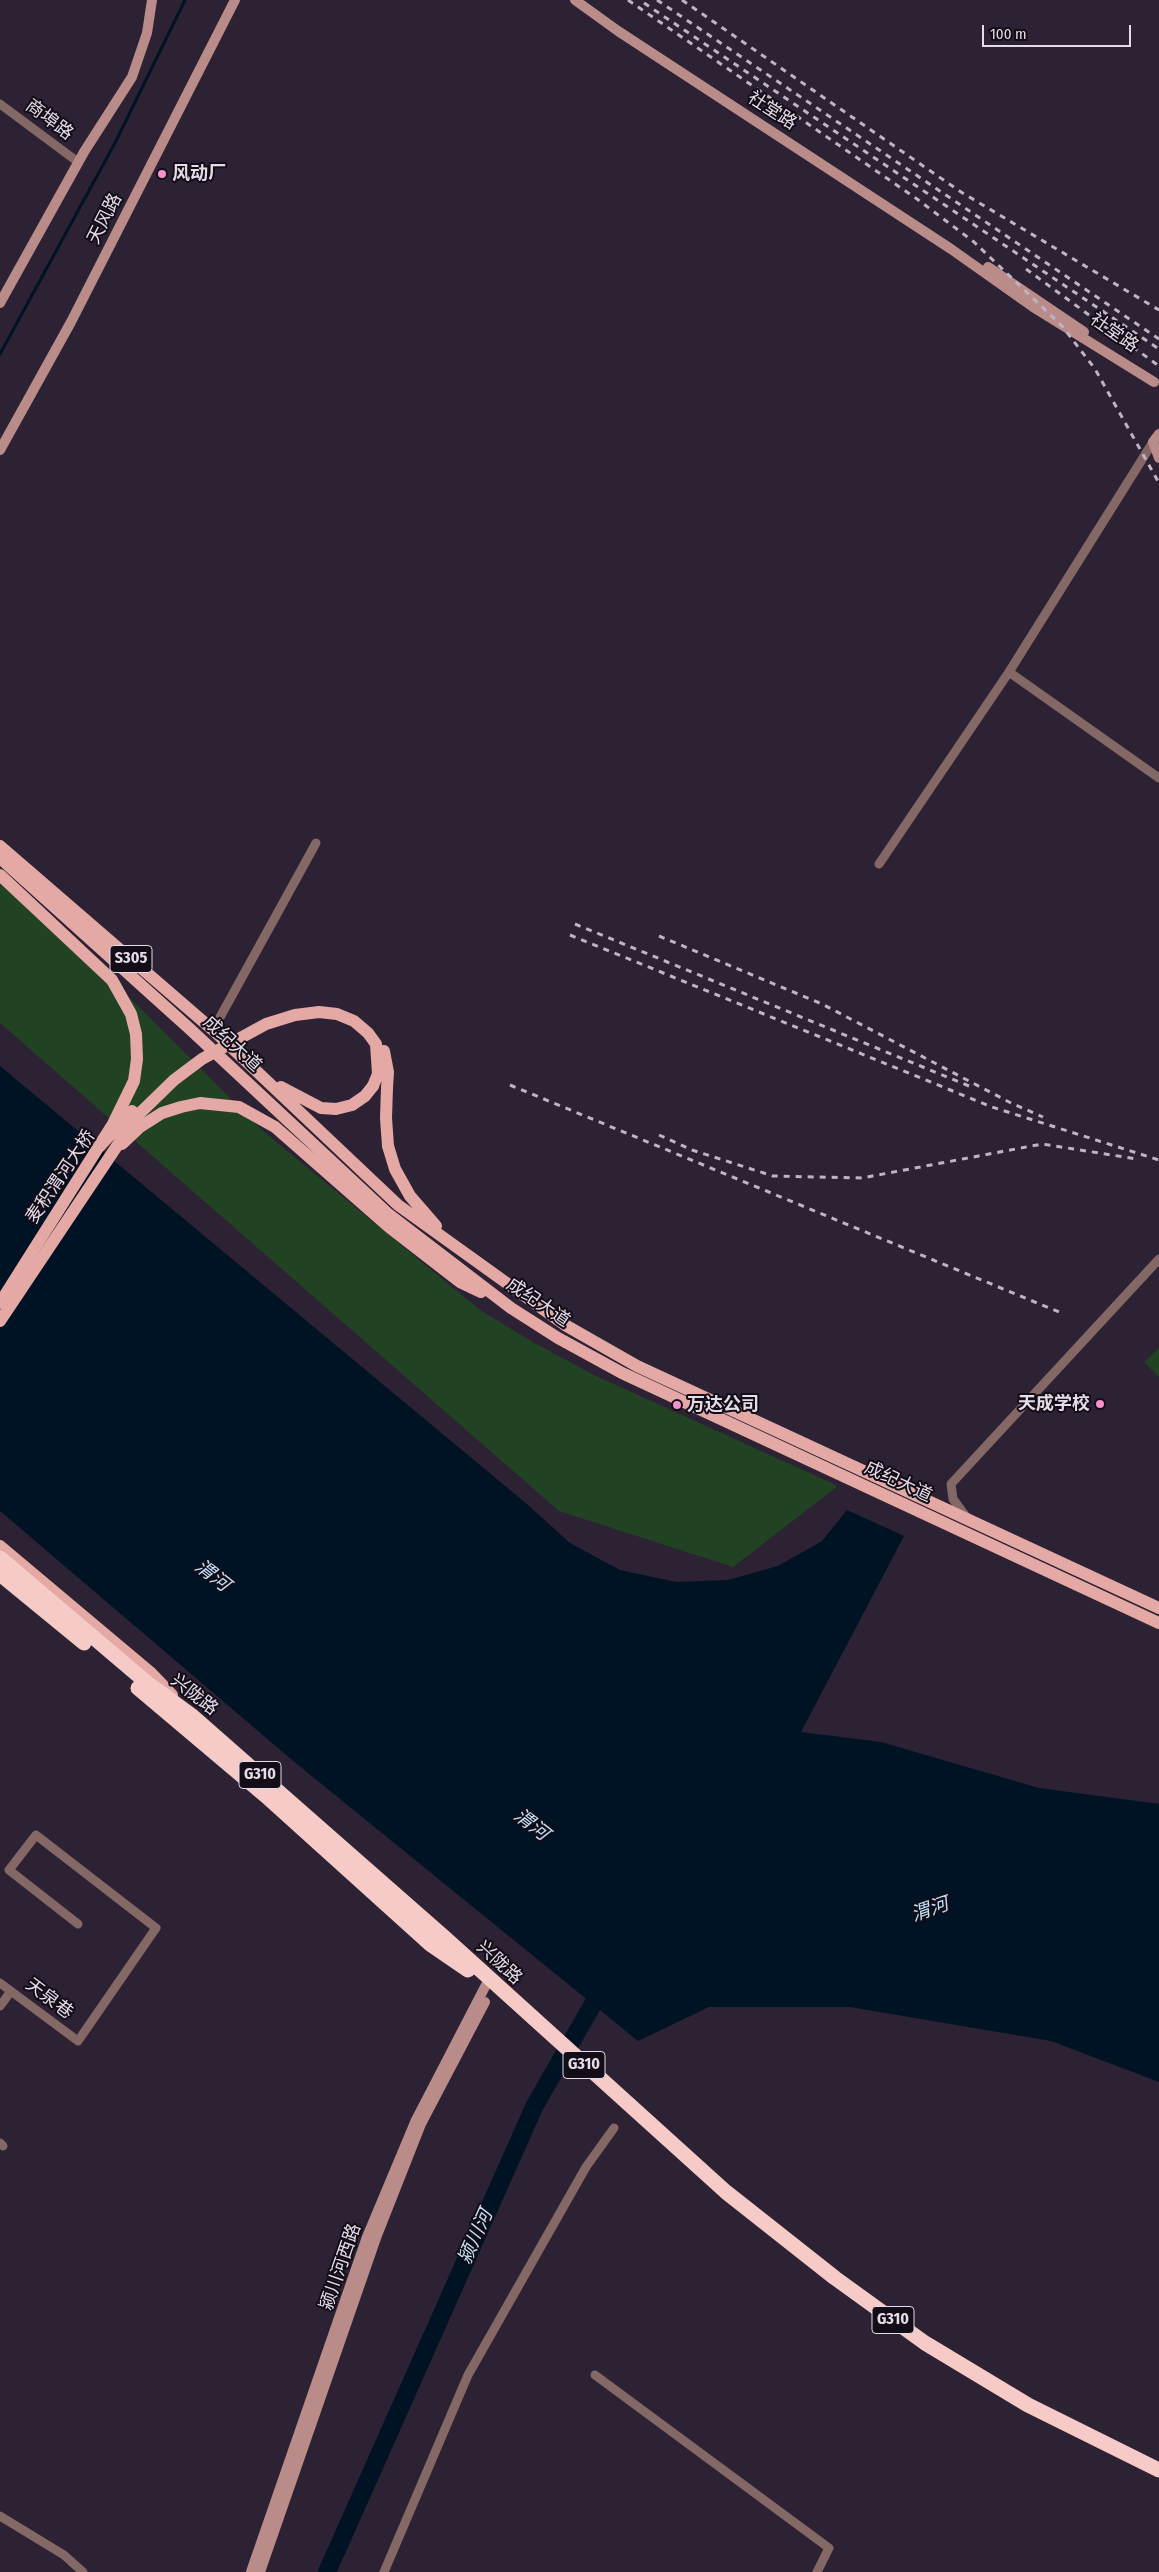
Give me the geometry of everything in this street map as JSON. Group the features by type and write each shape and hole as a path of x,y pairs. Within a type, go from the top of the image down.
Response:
{"highway":[{"name":"兴陇路","path":"0,1558 146,1682 191,1715 445,1938 512,2001"},
{"name":"兴陇路","path":"0,1574 266,1796 430,1944 512,2001"},
{"name":"G310","path":"512,2001 726,2192 835,2278 925,2343 1028,2405 1159,2470"}],"main road":[{"path":"0,303 78,162 132,77 147,33 152,0"},
{"name":"天风路","path":"0,450 71,322 235,0"},
{"name":"社堂路","path":"575,0 952,249 988,267 1034,297 1156,384"},
{"path":"1156,438 1159,458"},
{"name":"成纪大道","path":"0,846 213,1030 398,1205 455,1247 602,1347 808,1446 1159,1608"},
{"name":"成纪大道","path":"0,858 191,1030 387,1213 511,1308 558,1338 622,1373 1159,1623"},
{"path":"0,875 112,980 131,1014 136,1034 134,1081 104,1151"},
{"name":"麦积渭河大桥","path":"0,1303 138,1104 193,1057 251,1023 277,1013 302,1007 334,1006 360,1016 379,1037 385,1054 388,1146 395,1169 410,1196 455,1247"},
{"name":"麦积渭河大桥","path":"0,1321 104,1151 143,1109 174,1080 202,1059 266,1024 295,1015 319,1012 337,1014 354,1021 368,1033 376,1044 378,1074 373,1086 365,1096 352,1104 336,1109 321,1108 303,1100 259,1074"},
{"path":"104,1151 162,1113 200,1103 238,1107 275,1126 389,1227 460,1282 511,1308"},
{"path":"0,1546 150,1672 191,1715"},
{"name":"颍川河西路","path":"251,2572 368,2237 416,2120 490,1985"},
{"name":"颍川河西路","path":"260,2572 376,2238 421,2124 490,1985"}],"street":[{"name":"商埠路","path":"0,104 78,162"},
{"path":"879,864 1010,672 1156,438"},
{"path":"1010,672 1159,778"},
{"path":"213,1030 316,843"},
{"path":"967,1518 953,1499 951,1484 1159,1259"},
{"name":"天泉巷","path":"0,1983 78,2041 156,1928 36,1835 9,1870 78,1924"},
{"path":"0,2006 11,1991"},
{"path":"384,2572 468,2375 586,2168 614,2128"},
{"path":"595,2375 829,2548 817,2572"},
{"path":"0,2516 64,2555 83,2572"}],"green space":[{"path":"0,868 263,1131 480,1310 531,1341 594,1375 838,1486 733,1567 559,1511 0,1023"},
{"path":"1159,1348 1159,1377 1144,1362"}],"water":[{"name":"渭河","path":"0,1066 528,1505 570,1543 620,1570 676,1582 728,1580 778,1566 822,1541 847,1510 904,1536 801,1732 881,1742 1039,1788 1159,1804 1159,2082 1051,2041 850,2007 709,2007 638,2041 292,1760 0,1511"}],"waterway":[{"path":"0,354 116,141 185,0"},
{"name":"颍川河","path":"327,2572 535,2105 604,1985"}],"railway":[{"path":"628,0 917,199 974,242 1062,326 1095,369 1159,483"},
{"path":"657,0 1159,339"},
{"path":"682,0 961,192 1159,310"},
{"path":"644,3 1159,349"},
{"path":"1026,269 1159,366"},
{"path":"575,924 969,1086"},
{"path":"570,935 992,1107 1159,1160"},
{"path":"659,936 822,1004 1011,1103 1043,1117"},
{"path":"510,1085 1059,1312"},
{"path":"659,1135 692,1150 773,1176 862,1178 1042,1144 1137,1159"}],"place":[{"name":"风动厂","path":"162,174"},
{"name":"天成学校","path":"1100,1404"},
{"name":"万达公司","path":"677,1405"}]}
